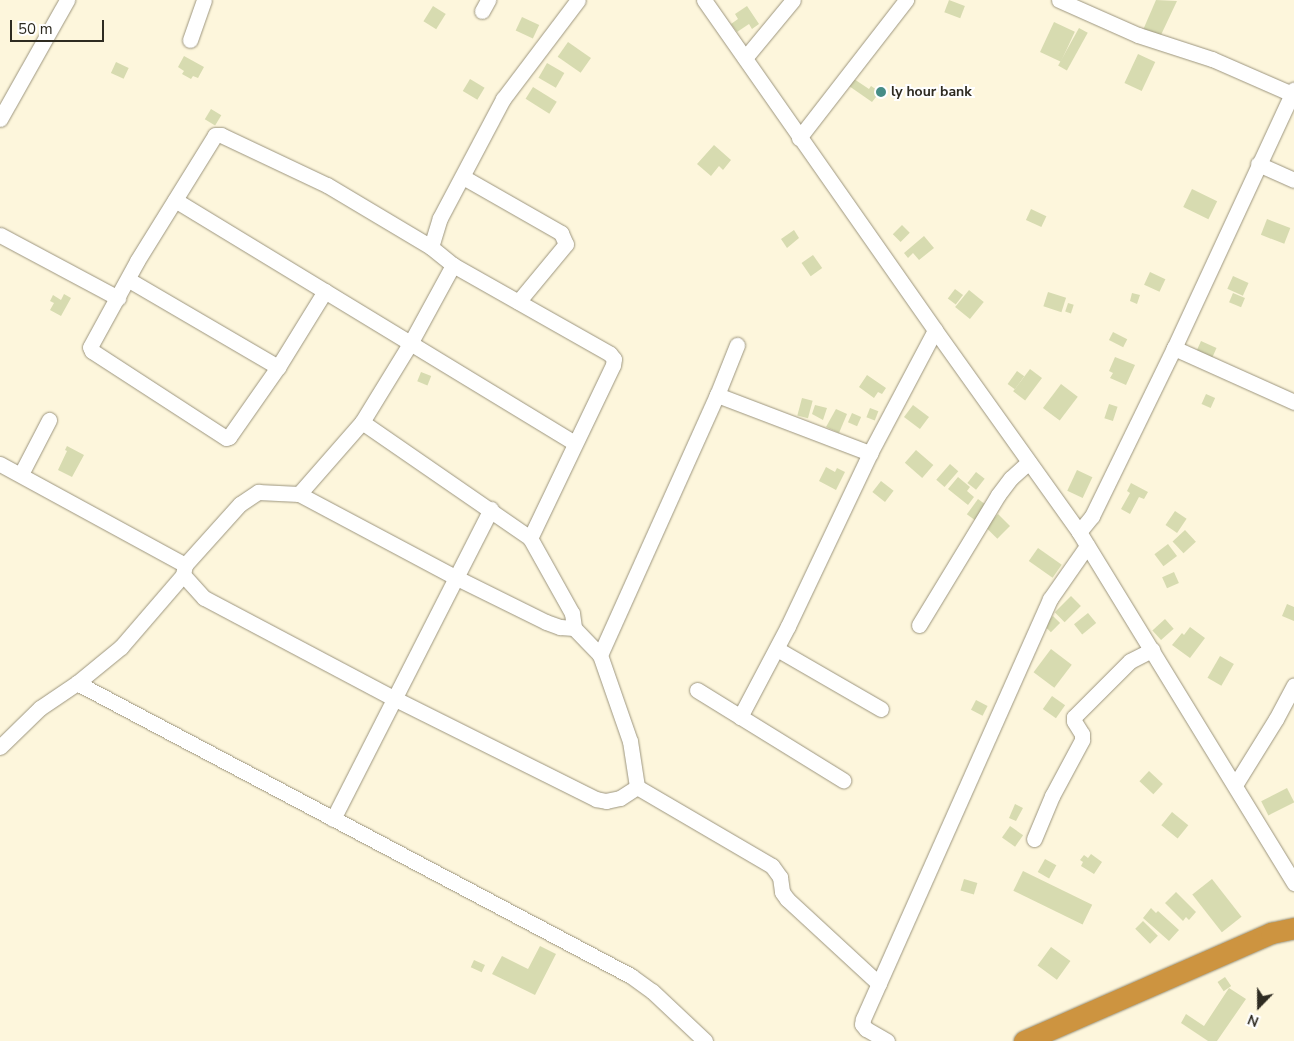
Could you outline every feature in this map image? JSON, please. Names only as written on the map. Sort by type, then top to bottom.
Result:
[{"type":"highway","points":[[1024,1041],[1271,933],[1294,928]]},
{"type":"street","points":[[0,119],[67,0]]},
{"type":"street","points":[[190,40],[204,0]]},
{"type":"street","points":[[430,247],[440,218],[504,99],[578,0]]},
{"type":"street","points":[[704,0],[934,330],[1020,470],[1079,532],[1294,883]]},
{"type":"street","points":[[745,58],[793,0]]},
{"type":"street","points":[[800,138],[906,0]]},
{"type":"street","points":[[1059,0],[1138,36],[1212,59],[1293,92],[1174,348],[1092,516],[1079,532]]},
{"type":"street","points":[[325,291],[232,436],[226,438],[92,351],[90,344],[211,138],[215,135],[221,135],[327,185],[430,247],[453,265],[610,354],[614,359],[530,538]]},
{"type":"street","points":[[1258,164],[1294,180]]},
{"type":"street","points":[[462,177],[561,233],[566,244],[518,302]]},
{"type":"street","points":[[175,200],[574,443]]},
{"type":"street","points":[[0,235],[118,298]]},
{"type":"street","points":[[299,494],[362,422],[411,342],[453,265]]},
{"type":"street","points":[[129,280],[278,367]]},
{"type":"street","points":[[740,717],[777,649],[870,453],[934,330]]},
{"type":"street","points":[[600,655],[718,396],[738,345]]},
{"type":"street","points":[[1174,348],[1294,402]]},
{"type":"street","points":[[718,396],[870,453]]},
{"type":"street","points":[[21,474],[49,420]]},
{"type":"street","points":[[362,422],[491,509],[530,538],[572,613],[574,628],[600,655],[630,741],[637,786]]},
{"type":"street","points":[[0,464],[21,474],[184,570],[204,598],[395,699],[596,799],[606,801],[620,798],[637,786]]},
{"type":"street","points":[[919,625],[998,495],[1020,470]]},
{"type":"street","points":[[0,747],[40,708],[77,683],[121,647],[240,504],[258,492],[299,494],[457,578],[546,622],[560,627],[574,628]]},
{"type":"street","points":[[333,819],[491,509]]},
{"type":"street","points":[[887,1041],[866,1029],[862,1024],[979,755],[1050,599],[1087,546]]},
{"type":"street","points":[[777,649],[882,709]]},
{"type":"street","points":[[1034,839],[1052,796],[1080,745],[1082,734],[1074,721],[1074,717],[1130,661],[1152,650]]},
{"type":"street","points":[[77,683],[631,976],[652,992],[705,1041]]},
{"type":"street","points":[[1235,784],[1276,719],[1294,685]]},
{"type":"street","points":[[697,690],[843,780]]},
{"type":"street","points":[[637,786],[772,866],[780,877],[782,892],[787,899],[879,984]]},
{"type":"building","points":[[949,0],[965,6],[960,18],[944,12]]},
{"type":"building","points":[[1156,0],[1177,1],[1160,37],[1143,30]]},
{"type":"building","points":[[433,6],[446,14],[436,29],[423,21]]},
{"type":"building","points":[[747,6],[759,24],[752,29],[749,24],[737,32],[731,24],[738,19],[735,14]]},
{"type":"building","points":[[522,17],[539,25],[533,39],[516,31]]},
{"type":"building","points":[[1054,22],[1075,32],[1061,62],[1040,52]]},
{"type":"building","points":[[1079,28],[1088,33],[1067,70],[1058,66]]},
{"type":"building","points":[[568,42],[591,58],[581,73],[558,57]]},
{"type":"building","points":[[1138,54],[1155,62],[1142,91],[1124,83]]},
{"type":"building","points":[[184,56],[204,67],[198,78],[193,76],[191,79],[182,74],[184,71],[178,67]]},
{"type":"building","points":[[116,62],[129,68],[124,79],[111,73]]},
{"type":"building","points":[[547,63],[564,73],[556,88],[538,78]]},
{"type":"building","points":[[470,79],[485,88],[477,100],[463,91]]},
{"type":"building","points":[[854,79],[869,89],[871,86],[880,92],[872,102],[849,86]]},
{"type":"building","points":[[533,87],[557,102],[549,114],[526,99]]},
{"type":"building","points":[[211,109],[221,115],[215,125],[205,119]]},
{"type":"building","points":[[714,145],[731,160],[723,170],[719,166],[711,176],[697,164]]},
{"type":"building","points":[[1192,189],[1217,201],[1208,219],[1183,207]]},
{"type":"building","points":[[1031,209],[1046,216],[1041,227],[1026,220]]},
{"type":"building","points":[[1267,219],[1290,228],[1284,244],[1261,235]]},
{"type":"building","points":[[902,225],[910,233],[901,242],[893,234]]},
{"type":"building","points":[[794,230],[799,238],[787,248],[781,239]]},
{"type":"building","points":[[924,236],[934,248],[919,260],[913,253],[908,258],[904,253]]},
{"type":"building","points":[[813,255],[822,268],[811,276],[802,263]]},
{"type":"building","points":[[1150,272],[1165,279],[1159,292],[1144,285]]},
{"type":"building","points":[[1233,276],[1249,283],[1243,296],[1227,289]]},
{"type":"building","points":[[955,289],[963,295],[956,305],[948,299]]},
{"type":"building","points":[[969,290],[984,302],[970,319],[955,307]]},
{"type":"building","points":[[1048,292],[1066,298],[1061,312],[1043,306]]},
{"type":"building","points":[[1132,293],[1140,295],[1137,304],[1130,301]]},
{"type":"building","points":[[1233,293],[1245,298],[1241,307],[1229,302]]},
{"type":"building","points":[[64,294],[71,298],[61,316],[50,310],[54,303],[50,301],[53,295],[61,300]]},
{"type":"building","points":[[1068,303],[1074,305],[1071,313],[1065,312]]},
{"type":"building","points":[[1113,332],[1127,339],[1123,347],[1109,340]]},
{"type":"building","points":[[1201,341],[1217,348],[1210,363],[1194,357]]},
{"type":"building","points":[[1115,357],[1135,365],[1126,385],[1110,378],[1113,373],[1109,371]]},
{"type":"building","points":[[1030,369],[1042,378],[1025,400],[1013,391]]},
{"type":"building","points":[[1017,371],[1024,376],[1015,389],[1008,384]]},
{"type":"building","points":[[421,372],[431,376],[427,385],[417,381]]},
{"type":"building","points":[[867,375],[886,388],[882,394],[878,392],[874,398],[859,387]]},
{"type":"building","points":[[1061,384],[1078,397],[1060,421],[1043,408]]},
{"type":"building","points":[[1206,394],[1215,398],[1211,408],[1202,404]]},
{"type":"building","points":[[802,398],[813,401],[808,418],[797,415]]},
{"type":"building","points":[[1109,404],[1118,407],[1113,421],[1104,418]]},
{"type":"building","points":[[815,405],[827,408],[823,420],[812,414]]},
{"type":"building","points":[[913,405],[929,417],[920,429],[904,417]]},
{"type":"building","points":[[870,408],[878,411],[875,421],[866,417]]},
{"type":"building","points":[[836,409],[847,414],[839,433],[826,427]]},
{"type":"building","points":[[852,413],[861,417],[857,426],[848,422]]},
{"type":"building","points":[[67,446],[84,455],[72,477],[58,470],[67,451],[65,450]]},
{"type":"building","points":[[916,450],[933,465],[922,478],[905,463]]},
{"type":"building","points":[[950,464],[958,471],[945,487],[936,480]]},
{"type":"building","points":[[826,467],[835,472],[837,468],[845,472],[836,490],[819,481]]},
{"type":"building","points":[[1077,470],[1092,477],[1083,498],[1067,491]]},
{"type":"building","points":[[976,472],[985,479],[976,490],[967,483]]},
{"type":"building","points":[[958,477],[970,487],[967,491],[974,497],[968,505],[948,489]]},
{"type":"building","points":[[881,481],[894,491],[885,502],[872,492]]},
{"type":"building","points":[[1131,483],[1148,492],[1144,499],[1139,497],[1130,514],[1121,509],[1130,493],[1127,491]]},
{"type":"building","points":[[978,499],[989,507],[978,523],[967,514]]},
{"type":"building","points":[[1175,511],[1187,519],[1177,533],[1165,525]]},
{"type":"building","points":[[998,514],[1010,526],[997,539],[985,527]]},
{"type":"building","points":[[1185,530],[1196,542],[1183,553],[1173,542]]},
{"type":"building","points":[[1168,544],[1177,556],[1163,566],[1154,554]]},
{"type":"building","points":[[1038,548],[1062,565],[1053,578],[1029,561]]},
{"type":"building","points":[[1174,572],[1179,583],[1167,588],[1162,577]]},
{"type":"building","points":[[1071,596],[1081,606],[1065,622],[1055,612]]},
{"type":"building","points":[[1287,604],[1294,607],[1294,621],[1282,616]]},
{"type":"building","points":[[1088,613],[1096,623],[1082,634],[1074,624]]},
{"type":"building","points":[[1053,616],[1060,623],[1051,632],[1044,625]]},
{"type":"building","points":[[1165,619],[1174,629],[1161,640],[1152,630]]},
{"type":"building","points":[[1190,627],[1205,638],[1190,658],[1172,645]]},
{"type":"building","points":[[1051,649],[1072,665],[1054,688],[1034,672]]},
{"type":"building","points":[[1220,656],[1234,664],[1221,686],[1208,678]]},
{"type":"building","points":[[1052,696],[1065,705],[1056,718],[1043,709]]},
{"type":"building","points":[[976,700],[988,706],[983,716],[971,710]]},
{"type":"building","points":[[1149,771],[1163,784],[1153,794],[1139,781]]},
{"type":"building","points":[[1287,788],[1294,802],[1268,815],[1261,801]]},
{"type":"building","points":[[1015,804],[1023,808],[1016,821],[1009,818]]},
{"type":"building","points":[[1172,812],[1188,825],[1178,838],[1161,825]]},
{"type":"building","points":[[1010,826],[1023,835],[1015,847],[1002,837]]},
{"type":"building","points":[[1091,854],[1102,862],[1094,874],[1081,866],[1083,862],[1080,860],[1084,855],[1088,858]]},
{"type":"building","points":[[1045,859],[1056,865],[1049,878],[1038,872]]},
{"type":"building","points":[[1023,871],[1092,905],[1083,925],[1013,891]]},
{"type":"building","points":[[964,879],[977,883],[974,895],[960,890]]},
{"type":"building","points":[[1212,879],[1242,917],[1222,932],[1192,894]]},
{"type":"building","points":[[1176,892],[1196,912],[1189,920],[1186,917],[1183,921],[1165,903]]},
{"type":"building","points":[[1151,908],[1156,913],[1158,911],[1179,930],[1169,941],[1143,918]]},
{"type":"building","points":[[1143,921],[1158,936],[1150,944],[1135,929]]},
{"type":"building","points":[[540,946],[556,954],[535,995],[492,974],[502,956],[528,969]]},
{"type":"building","points":[[1051,947],[1070,961],[1057,980],[1037,966]]},
{"type":"building","points":[[474,960],[485,965],[482,972],[471,967]]},
{"type":"building","points":[[1225,977],[1231,986],[1224,991],[1218,982]]},
{"type":"building","points":[[1229,988],[1246,999],[1217,1041],[1208,1041],[1181,1023],[1186,1014],[1204,1026]]},
{"type":"place","name":"ly hour bank","points":[[881,92]]}]
